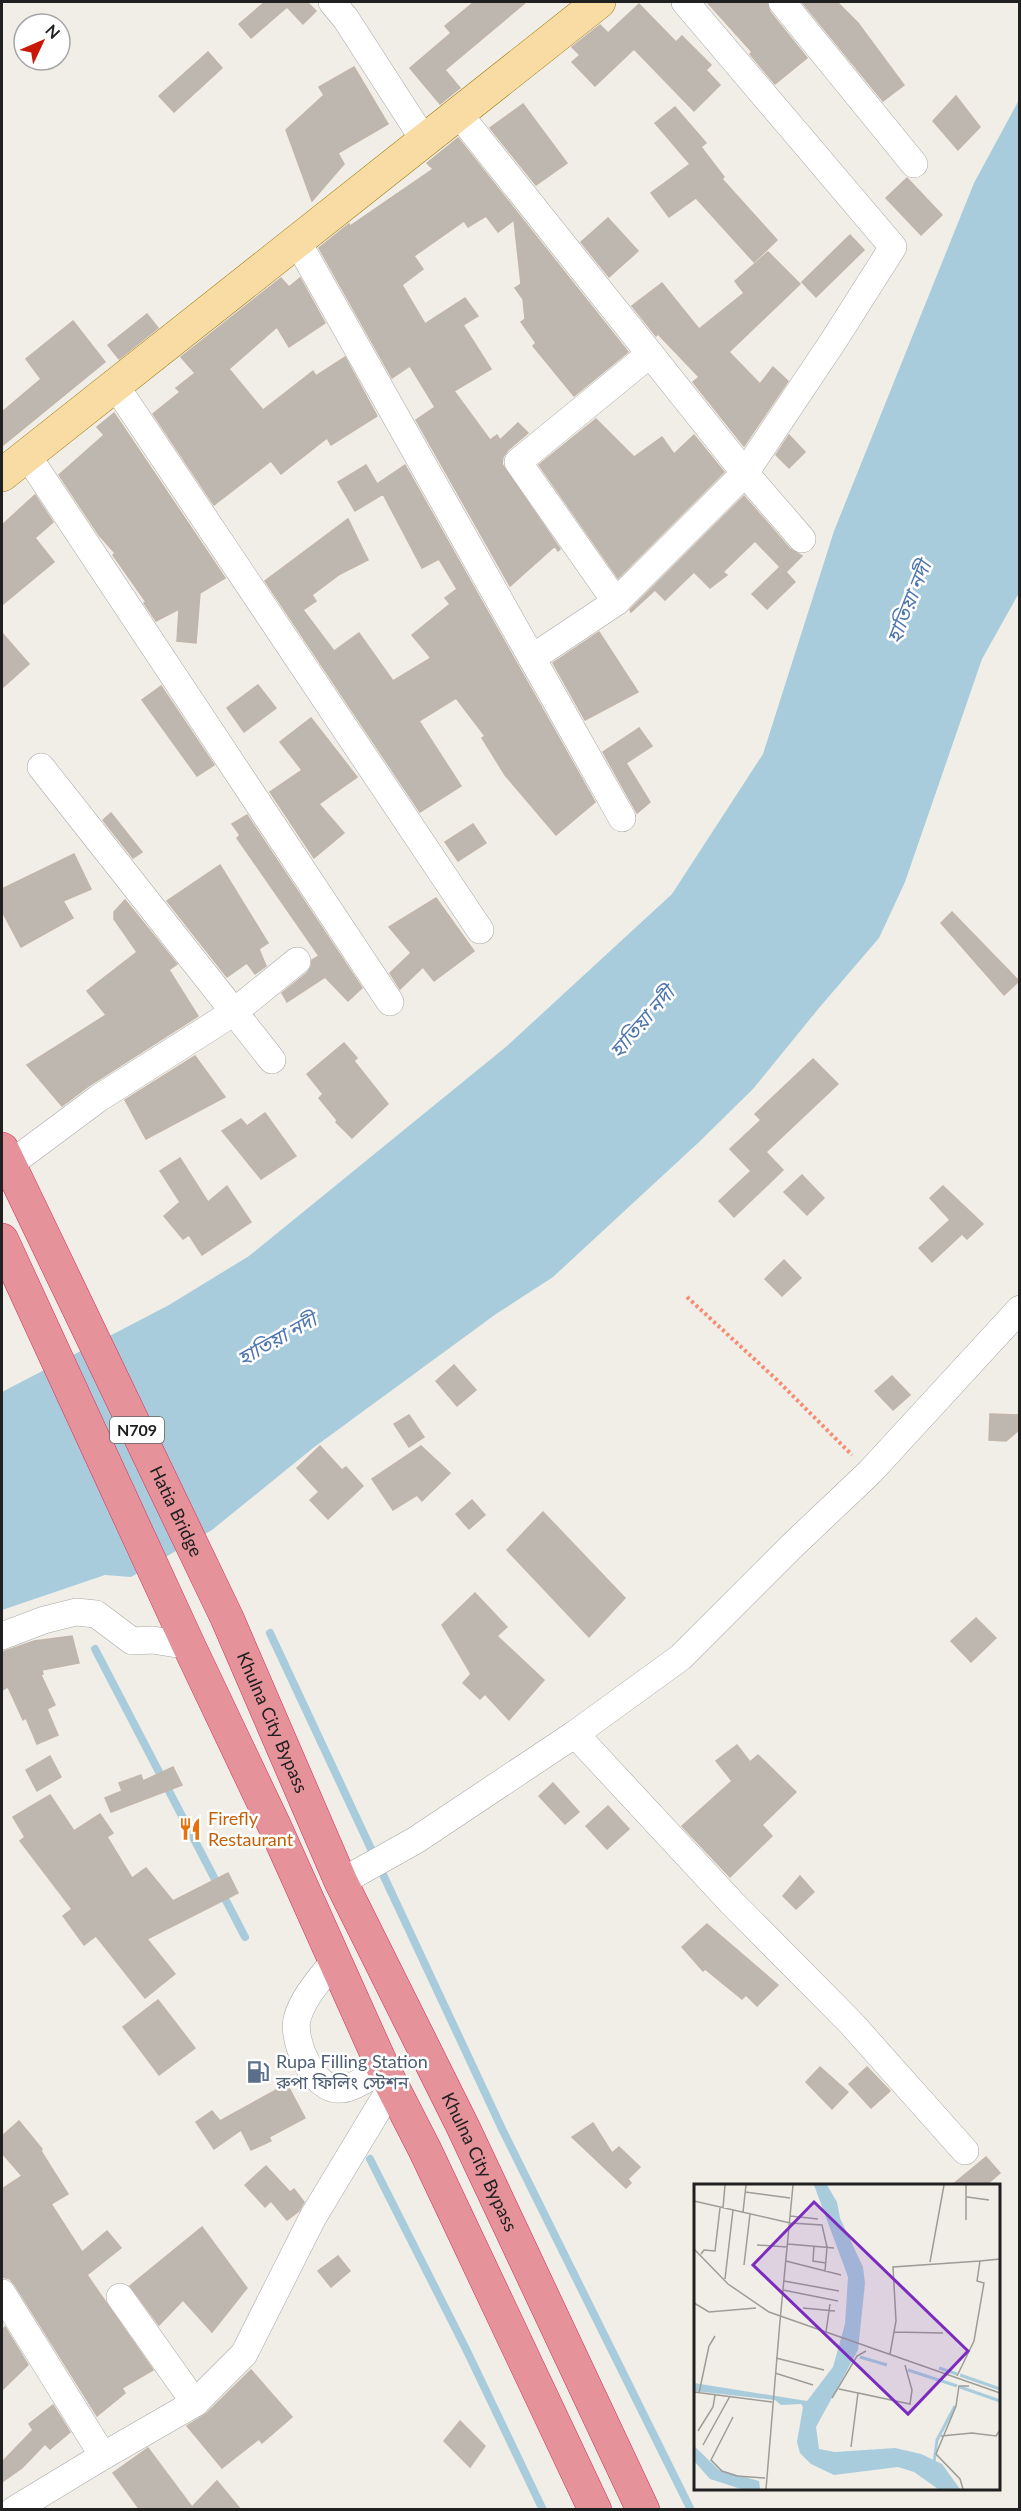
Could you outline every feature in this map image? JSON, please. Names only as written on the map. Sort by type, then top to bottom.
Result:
[{"type":"highway","name":"Hatia Bridge","points":[[5,1157],[227,1618]]},
{"type":"highway","name":"N709","points":[[7,1251],[275,1827],[388,2078],[425,2150],[595,2510]]},
{"type":"highway","name":"Khulna City Bypass","points":[[227,1618],[341,1882],[464,2127],[644,2510]]},
{"type":"main road","points":[[2,475],[599,2]]},
{"type":"street","points":[[332,2],[424,140]]},
{"type":"street","points":[[532,658],[616,602],[745,473],[893,246],[685,2]]},
{"type":"street","points":[[782,2],[914,164]]},
{"type":"street","points":[[459,112],[745,473],[802,539]]},
{"type":"street","points":[[297,241],[622,818]]},
{"type":"street","points":[[616,602],[518,462],[650,354]]},
{"type":"street","points":[[115,385],[480,930]]},
{"type":"street","points":[[27,455],[390,1002]]},
{"type":"street","points":[[41,767],[272,1060]]},
{"type":"street","points":[[5,1157],[234,1012],[297,961]]},
{"type":"street","points":[[341,1882],[416,1840],[575,1734],[681,1657],[870,1472],[1020,1309]]},
{"type":"street","points":[[2,1636],[44,1620],[76,1612],[96,1614],[132,1641],[187,1642]]},
{"type":"street","points":[[575,1734],[733,1904],[851,2023],[965,2151]]},
{"type":"street","points":[[334,1960],[311,1991],[298,2017],[295,2031],[299,2050],[308,2066],[329,2087],[342,2089],[388,2078]]},
{"type":"street","points":[[14,2510],[195,2403],[244,2354],[313,2217],[388,2078]]},
{"type":"street","points":[[2,2293],[103,2456]]},
{"type":"street","points":[[120,2296],[195,2403]]},
{"type":"path","points":[[687,1297],[777,1380],[870,1472]]},
{"type":"water","name":"হাতিয়া নদী","points":[[1019,100],[1019,593],[982,659],[905,882],[879,938],[753,1089],[553,1277],[496,1314],[313,1448],[212,1530],[131,1577],[105,1575],[2,1610],[2,1392],[169,1305],[249,1256],[507,1046],[672,894],[763,754],[834,531],[974,183]]},
{"type":"building","points":[[265,2],[307,2],[316,11],[303,24],[287,7],[251,38],[239,24]]},
{"type":"building","points":[[474,2],[526,2],[445,70],[460,88],[440,104],[410,68],[451,33],[445,26]]},
{"type":"building","points":[[707,2],[767,2],[770,12],[807,58],[775,84],[750,54],[752,52]]},
{"type":"building","points":[[802,2],[837,2],[858,23],[904,85],[883,101]]},
{"type":"building","points":[[639,4],[676,42],[682,36],[711,65],[706,70],[720,85],[694,111],[634,49],[595,86],[572,62],[580,55],[572,47],[600,25],[608,33]]},
{"type":"building","points":[[208,52],[222,68],[174,112],[159,96]]},
{"type":"building","points":[[354,67],[388,124],[338,153],[344,164],[312,201],[286,130],[324,95],[319,87]]},
{"type":"building","points":[[956,96],[980,127],[958,150],[933,121]]},
{"type":"building","points":[[523,104],[567,163],[536,185],[490,128]]},
{"type":"building","points":[[675,107],[706,143],[701,147],[724,177],[722,179],[777,240],[754,262],[696,198],[669,217],[651,193],[690,164],[655,123]]},
{"type":"building","points":[[458,138],[628,352],[574,396],[533,346],[536,343],[521,322],[525,319],[523,299],[515,288],[521,284],[514,220],[498,232],[486,216],[468,227],[464,221],[414,256],[423,269],[402,285],[425,324],[465,298],[478,316],[463,325],[491,369],[454,391],[490,440],[497,435],[500,440],[518,423],[528,433],[508,450],[503,457],[502,464],[560,549],[558,551],[555,546],[510,586],[416,420],[435,407],[410,366],[392,378],[319,248],[349,224],[350,226],[433,169],[427,163]]},
{"type":"building","points":[[907,178],[942,215],[921,235],[886,198]]},
{"type":"building","points":[[608,218],[638,251],[609,277],[581,242]]},
{"type":"building","points":[[850,235],[864,250],[816,297],[802,282]]},
{"type":"building","points":[[768,252],[800,284],[729,352],[760,384],[773,367],[788,381],[744,446],[693,382],[699,377],[658,334],[656,336],[632,306],[662,283],[699,329],[744,293],[735,281]]},
{"type":"building","points":[[281,278],[289,287],[300,278],[325,323],[289,347],[277,327],[229,369],[263,410],[313,371],[316,376],[345,357],[377,416],[331,445],[327,438],[281,474],[271,461],[214,505],[153,414],[180,392],[176,388],[195,373],[181,357]]},
{"type":"building","points":[[147,314],[158,328],[119,359],[108,345]]},
{"type":"building","points":[[73,321],[105,362],[2,446],[2,412],[41,379],[26,359]]},
{"type":"building","points":[[114,413],[225,578],[200,593],[196,643],[177,641],[179,609],[156,621],[144,603],[146,602],[113,555],[115,553],[99,535],[59,475],[104,435],[97,427]]},
{"type":"building","points":[[596,419],[634,457],[662,437],[674,454],[694,435],[724,472],[618,578],[539,465]]},
{"type":"building","points":[[789,435],[805,452],[789,468],[776,455]]},
{"type":"building","points":[[366,465],[377,484],[405,465],[595,802],[556,835],[505,775],[482,738],[485,736],[456,698],[419,721],[461,786],[420,812],[265,581],[348,519],[368,560],[340,574],[312,595],[316,601],[303,610],[334,651],[359,633],[393,681],[431,658],[412,635],[450,604],[445,598],[457,589],[439,559],[422,568],[383,494],[355,511],[338,482]]},
{"type":"building","points":[[35,495],[53,522],[35,538],[54,562],[2,605],[2,525]]},
{"type":"building","points":[[744,496],[790,549],[802,556],[786,572],[795,582],[767,609],[752,594],[780,567],[755,541],[723,572],[727,575],[710,588],[694,572],[665,600],[655,590],[631,612],[630,610]]},
{"type":"building","points":[[599,632],[638,692],[585,720],[553,663]]},
{"type":"building","points":[[2,633],[29,664],[2,688]]},
{"type":"building","points":[[258,685],[276,708],[244,732],[227,708]]},
{"type":"building","points":[[161,686],[214,765],[197,776],[142,700]]},
{"type":"building","points":[[311,718],[357,777],[319,804],[344,833],[314,858],[270,792],[302,770],[280,742]]},
{"type":"building","points":[[639,728],[652,746],[626,763],[650,802],[637,813],[603,752]]},
{"type":"building","points":[[111,813],[142,852],[133,858],[103,820]]},
{"type":"building","points":[[247,815],[362,988],[348,1001],[325,977],[287,1002],[282,993],[307,973],[312,960],[319,956],[237,838],[240,835],[232,824]]},
{"type":"building","points":[[473,824],[486,843],[458,861],[445,842]]},
{"type":"building","points":[[74,854],[91,889],[63,901],[73,918],[21,947],[2,911],[2,889]]},
{"type":"building","points":[[220,865],[268,943],[259,949],[266,966],[255,974],[247,963],[227,977],[167,901]]},
{"type":"building","points":[[436,898],[474,951],[434,981],[423,967],[400,989],[390,973],[411,953],[389,927]]},
{"type":"building","points":[[125,900],[177,964],[169,970],[198,1016],[90,1085],[62,1106],[27,1065],[106,1015],[87,991],[137,952],[114,919],[114,912]]},
{"type":"building","points":[[952,912],[1019,981],[1004,995],[941,923]]},
{"type":"building","points":[[344,1043],[357,1058],[354,1061],[388,1104],[352,1138],[336,1122],[337,1120],[319,1098],[323,1094],[307,1074]]},
{"type":"building","points":[[195,1056],[225,1097],[146,1139],[125,1100]]},
{"type":"building","points":[[813,1059],[838,1084],[766,1152],[783,1170],[734,1217],[719,1201],[751,1171],[730,1149],[761,1120],[755,1114]]},
{"type":"building","points":[[265,1113],[296,1156],[261,1179],[222,1131],[241,1119],[247,1126]]},
{"type":"building","points":[[180,1158],[208,1202],[227,1186],[251,1222],[202,1255],[189,1235],[183,1239],[164,1216],[180,1202],[160,1171]]},
{"type":"building","points":[[802,1175],[824,1198],[807,1215],[784,1192]]},
{"type":"building","points":[[943,1186],[983,1224],[967,1239],[962,1234],[932,1262],[919,1248],[950,1220],[930,1198]]},
{"type":"building","points":[[784,1260],[801,1278],[782,1296],[765,1279]]},
{"type":"building","points":[[454,1365],[476,1390],[457,1406],[436,1381]]},
{"type":"building","points":[[892,1376],[910,1395],[893,1410],[875,1391]]},
{"type":"building","points":[[990,1414],[1020,1415],[1020,1429],[1006,1441],[989,1440]]},
{"type":"building","points":[[409,1415],[424,1437],[409,1447],[394,1424]]},
{"type":"building","points":[[320,1446],[342,1470],[346,1467],[363,1486],[328,1519],[310,1500],[319,1492],[297,1468]]},
{"type":"building","points":[[421,1446],[450,1473],[422,1501],[417,1495],[393,1510],[372,1479]]},
{"type":"building","points":[[472,1500],[485,1515],[469,1529],[456,1514]]},
{"type":"building","points":[[543,1512],[625,1598],[589,1637],[507,1550]]},
{"type":"building","points":[[475,1593],[507,1627],[497,1636],[544,1680],[509,1720],[485,1694],[480,1699],[463,1683],[471,1674],[442,1625]]},
{"type":"building","points":[[976,1618],[996,1638],[971,1662],[951,1641]]},
{"type":"building","points":[[72,1636],[79,1663],[42,1670],[41,1675],[55,1705],[47,1709],[58,1735],[37,1744],[26,1718],[23,1720],[8,1687],[2,1690],[2,1652],[34,1641]]},
{"type":"building","points":[[737,1745],[750,1762],[758,1755],[796,1792],[762,1825],[772,1836],[730,1877],[682,1826],[732,1781],[716,1761]]},
{"type":"building","points":[[50,1756],[61,1777],[37,1791],[26,1770]]},
{"type":"building","points":[[173,1767],[182,1785],[111,1812],[105,1798],[122,1791],[119,1783],[141,1775],[143,1781]]},
{"type":"building","points":[[553,1783],[579,1812],[565,1824],[539,1796]]},
{"type":"building","points":[[50,1795],[74,1831],[100,1814],[113,1833],[107,1837],[132,1878],[146,1868],[173,1901],[228,1873],[238,1893],[147,1939],[175,1974],[145,1998],[96,1936],[84,1945],[63,1916],[72,1909],[20,1841],[25,1837],[13,1817]]},
{"type":"building","points":[[608,1806],[629,1829],[607,1849],[586,1826]]},
{"type":"building","points":[[800,1876],[814,1892],[796,1909],[783,1896]]},
{"type":"building","points":[[707,1924],[778,1985],[757,2006],[746,1995],[742,1999],[705,1969],[703,1971],[682,1947]]},
{"type":"building","points":[[158,2000],[195,2048],[159,2075],[123,2027]]},
{"type":"building","points":[[820,2067],[848,2092],[832,2109],[806,2082]]},
{"type":"building","points":[[867,2067],[890,2091],[871,2108],[849,2084]]},
{"type":"building","points":[[287,2084],[305,2118],[269,2137],[271,2141],[251,2150],[241,2130],[214,2149],[196,2122],[212,2111],[220,2121]]},
{"type":"building","points":[[19,2121],[42,2149],[41,2151],[68,2194],[51,2204],[82,2252],[107,2231],[121,2248],[87,2275],[153,2370],[122,2388],[125,2393],[97,2416],[15,2285],[10,2279],[2,2277],[2,2189],[22,2176],[2,2153],[2,2136]]},
{"type":"building","points":[[593,2123],[612,2153],[619,2147],[640,2167],[628,2179],[631,2183],[626,2188],[572,2137]]},
{"type":"building","points":[[986,2157],[1000,2173],[987,2184],[953,2184]]},
{"type":"building","points":[[266,2166],[290,2192],[294,2189],[304,2202],[299,2211],[287,2220],[271,2201],[265,2207],[245,2185]]},
{"type":"building","points":[[202,2227],[247,2288],[212,2332],[183,2300],[159,2325],[130,2286]]},
{"type":"building","points":[[338,2256],[350,2271],[331,2287],[318,2271]]},
{"type":"building","points":[[5,2327],[28,2365],[2,2390],[2,2330]]},
{"type":"building","points":[[251,2370],[292,2417],[262,2443],[259,2439],[222,2468],[187,2426],[206,2414]]},
{"type":"building","points":[[53,2405],[70,2432],[50,2449],[45,2444],[22,2468],[2,2482],[2,2462],[33,2430],[29,2424]]},
{"type":"building","points":[[460,2421],[485,2446],[470,2467],[444,2441]]},
{"type":"building","points":[[148,2448],[192,2507],[217,2481],[241,2510],[140,2510],[113,2473]]},
{"type":"waterway","points":[[270,1633],[503,2131],[691,2510]]},
{"type":"waterway","points":[[95,1649],[245,1937]]},
{"type":"waterway","points":[[370,2159],[466,2349],[543,2510]]},
{"type":"place","name":"Firefly Restaurant","points":[[190,1829]]},
{"type":"place","name":"Rupa Filling Station রুপা ফিলিং স্টেশন","points":[[258,2072]]}]
